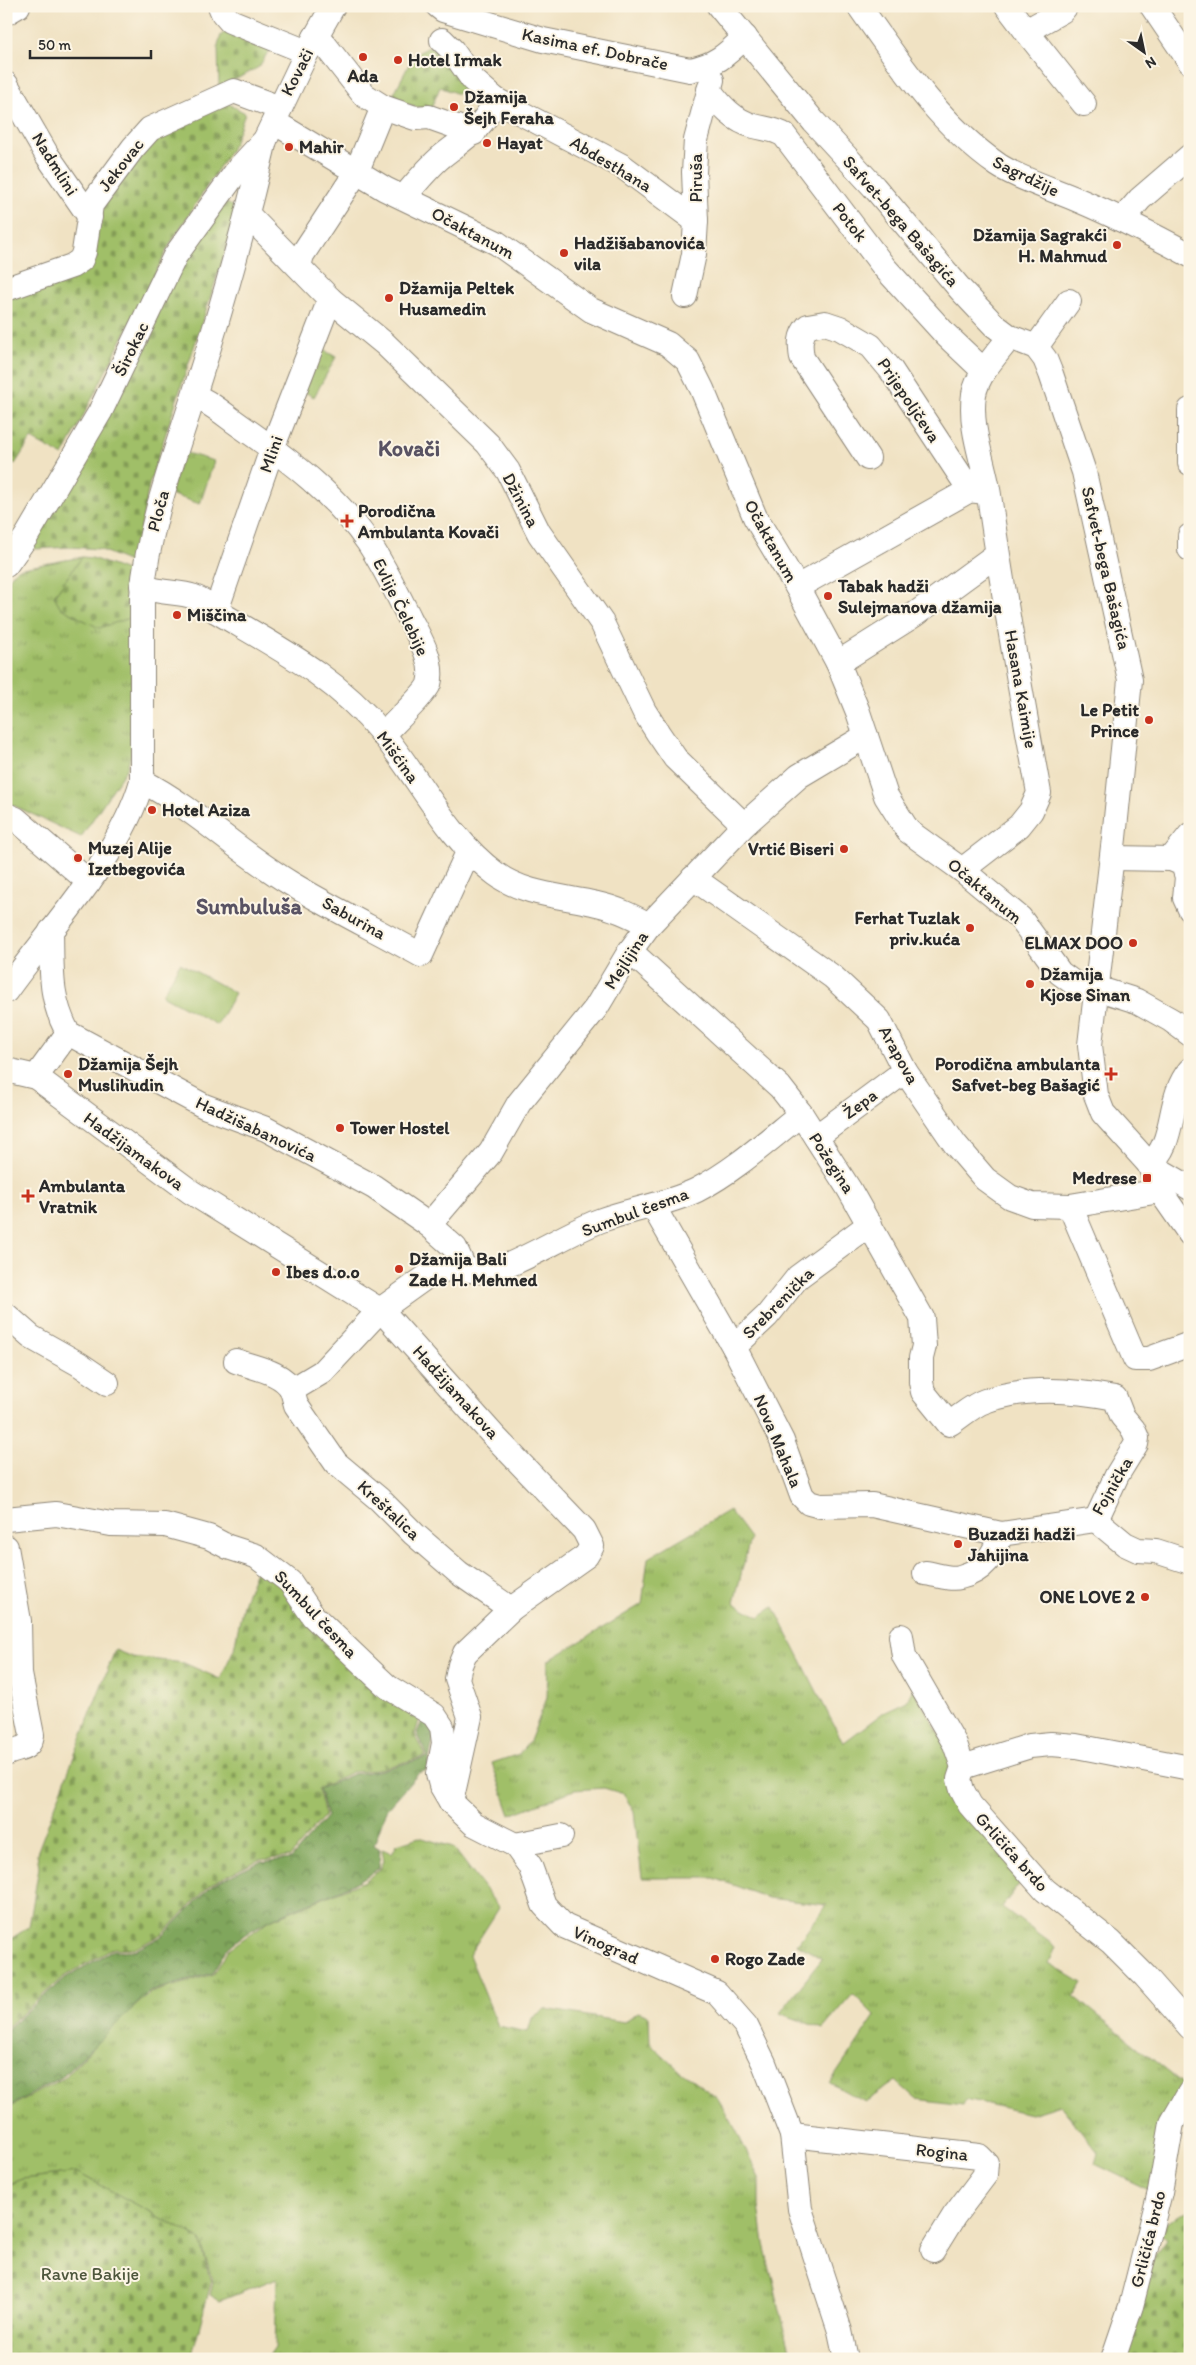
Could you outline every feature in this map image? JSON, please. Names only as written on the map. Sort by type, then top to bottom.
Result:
[{"type":"street","points":[[6,12],[18,6]]},
{"type":"street","points":[[220,6],[223,14],[230,21],[311,45],[324,44],[364,95],[383,107],[415,118],[428,117],[474,133]]},
{"type":"street","name":"Kovači","points":[[273,123],[311,45],[333,6]]},
{"type":"street","name":"Kasima ef. Dobrače","points":[[438,6],[443,10],[543,40],[690,70],[704,68],[718,62],[744,36]]},
{"type":"street","name":"Safvet-bega Bašagića","points":[[719,6],[814,122],[874,187],[961,290],[989,320],[1010,337],[1036,347],[1045,359],[1051,374],[1084,472],[1128,668],[1129,693],[1090,1045],[1096,1095],[1102,1113],[1149,1164],[1160,1191],[1190,1234]]},
{"type":"street","name":"Sagrdžije","points":[[859,6],[906,73],[940,114],[968,142],[1000,166],[1122,220],[1190,255]]},
{"type":"street","points":[[1008,6],[1084,104]]},
{"type":"street","points":[[1026,31],[1062,11],[1066,6]]},
{"type":"street","points":[[1152,6],[1190,62]]},
{"type":"street","name":"Abdesthana","points":[[442,40],[452,50],[473,80],[496,100],[622,166],[696,221]]},
{"type":"street","name":"Piruša","points":[[685,296],[694,254],[696,140],[718,62]]},
{"type":"street","name":"Nadmlini","points":[[6,84],[47,155],[90,217]]},
{"type":"street","name":"Potok","points":[[709,90],[720,105],[741,122],[778,131],[784,135],[884,267],[946,335],[984,371]]},
{"type":"street","name":"Jekovac","points":[[8,285],[72,266],[81,260],[84,252],[91,205],[133,148],[150,129],[234,91],[273,123]]},
{"type":"street","points":[[404,198],[439,158],[474,133],[488,117],[496,100]]},
{"type":"street","points":[[299,266],[302,255],[356,173],[383,107]]},
{"type":"street","name":"Očaktanum","points":[[273,123],[356,173],[497,242],[591,310],[668,344],[688,362],[702,389],[755,517],[797,587],[838,663],[866,736],[886,796],[908,831],[962,870],[1020,918],[1060,973],[1078,986],[1096,988],[1138,1001],[1172,1020],[1190,1034]]},
{"type":"street","name":"Ploča","points":[[6,991],[89,882],[136,806],[142,782],[142,586],[154,520],[194,396],[273,123]]},
{"type":"street","name":"Širokac","points":[[6,565],[26,537],[100,412],[175,256],[273,123]]},
{"type":"street","points":[[1122,220],[1140,199],[1190,156]]},
{"type":"street","name":"Džinina","points":[[248,214],[330,299],[385,344],[488,444],[508,472],[539,533],[602,623],[644,711],[658,733],[675,758],[744,825]]},
{"type":"street","name":"Mlini","points":[[216,611],[272,449],[330,299]]},
{"type":"street","points":[[1036,347],[1068,301]]},
{"type":"street","name":"Prijepoljčeva","points":[[868,458],[802,358],[800,346],[802,334],[808,326],[826,323],[840,328],[871,346],[891,370],[979,491]]},
{"type":"street","name":"Hasana Kaimije","points":[[962,870],[1019,826],[1031,811],[1040,793],[996,555],[979,491],[975,436],[974,393],[984,371],[1010,337]]},
{"type":"street","name":"Evlije Čelebije","points":[[194,396],[272,449],[310,479],[339,507],[367,541],[384,569],[427,655],[430,672],[428,685],[383,735]]},
{"type":"street","points":[[1190,410],[1190,463]]},
{"type":"street","points":[[797,587],[979,491]]},
{"type":"street","points":[[1190,536],[1190,550]]},
{"type":"street","points":[[838,663],[914,615],[996,555]]},
{"type":"street","name":"Mišćina","points":[[142,586],[194,595],[207,602],[216,611],[311,667],[357,704],[383,735],[469,850],[496,874],[516,884],[621,911],[649,925]]},
{"type":"street","name":"Mejlijina","points":[[429,1225],[491,1152],[519,1102],[596,1008],[630,951],[649,925],[744,825],[799,776],[866,736]]},
{"type":"street","name":"Saburina","points":[[142,782],[199,816],[240,849],[290,883],[421,955],[469,850]]},
{"type":"street","points":[[6,815],[16,819],[89,882]]},
{"type":"street","points":[[1171,859],[1190,835]]},
{"type":"street","points":[[1112,858],[1171,859],[1183,864],[1187,877],[1185,898],[1190,909]]},
{"type":"street","name":"Arapova","points":[[693,878],[833,977],[879,1020],[905,1071],[955,1144],[985,1179],[1010,1197],[1032,1205],[1070,1206],[1160,1191]]},
{"type":"street","points":[[36,1077],[68,1033],[58,1013],[52,990],[51,931]]},
{"type":"street","name":"Požegina","points":[[630,951],[780,1087],[801,1114],[870,1224],[922,1318],[924,1346],[921,1358],[921,1382],[923,1392],[949,1424],[984,1401],[1032,1391],[1076,1391],[1115,1398]]},
{"type":"street","name":"Hadžišabanovića","points":[[68,1033],[204,1106],[266,1129],[374,1187],[429,1225],[455,1248],[462,1268]]},
{"type":"street","name":"Hadžijamakova","points":[[6,1070],[36,1077],[80,1112],[191,1192],[380,1310],[394,1322],[493,1434],[566,1510],[589,1537],[592,1546],[586,1556],[511,1609],[465,1653],[457,1679],[470,1717],[451,1802]]},
{"type":"street","points":[[1190,1070],[1177,1089],[1163,1149],[1157,1158],[1149,1164],[1190,1188]]},
{"type":"street","name":"Žepa","points":[[816,1137],[905,1071]]},
{"type":"street","name":"Sumbul česma","points":[[292,1390],[322,1372],[380,1310],[428,1275],[450,1268],[488,1272],[496,1270],[598,1222],[653,1206],[695,1190],[729,1171],[801,1114]]},
{"type":"street","name":"Nova Mahala","points":[[653,1206],[734,1346],[782,1441],[802,1496],[810,1503],[820,1506],[872,1505],[1002,1534]]},
{"type":"street","points":[[1070,1206],[1136,1359],[1149,1359],[1190,1344]]},
{"type":"street","name":"Srebrenička","points":[[734,1346],[767,1316],[798,1277],[870,1224]]},
{"type":"street","points":[[6,1315],[31,1337],[79,1364],[107,1383]]},
{"type":"street","points":[[236,1362],[276,1375],[288,1384],[292,1390]]},
{"type":"street","name":"Kreštalica","points":[[292,1390],[296,1405],[336,1463],[379,1499],[414,1534],[459,1573],[511,1609]]},
{"type":"street","name":"Fojnička","points":[[1002,1534],[1096,1520],[1117,1475],[1138,1438],[1122,1416],[1115,1398]]},
{"type":"street","name":"Sumbul česma","points":[[6,1518],[56,1514],[111,1524],[165,1525],[210,1537],[256,1556],[290,1582],[318,1621],[388,1687],[434,1715],[442,1728],[444,1744],[438,1774],[441,1785],[451,1802]]},
{"type":"street","points":[[1096,1520],[1124,1544],[1138,1550],[1156,1551],[1190,1562]]},
{"type":"street","points":[[925,1573],[959,1578],[976,1570],[994,1553],[1002,1534]]},
{"type":"street","points":[[6,1547],[19,1621],[20,1674],[32,1735],[30,1742],[25,1748],[6,1754]]},
{"type":"street","name":"Grličića brdo","points":[[901,1636],[904,1656],[956,1744],[963,1767],[959,1779],[962,1790],[970,1805],[1024,1869],[1045,1890],[1111,1942],[1151,1982],[1190,2027]]},
{"type":"street","points":[[963,1767],[1030,1746],[1051,1744],[1076,1746],[1190,1768]]},
{"type":"street","name":"Vinograd","points":[[451,1802],[474,1824],[515,1846],[530,1866],[544,1905],[564,1926],[717,1993],[746,2026],[764,2063],[792,2135]]},
{"type":"street","points":[[515,1846],[561,1836]]},
{"type":"street","name":"Grličića brdo","points":[[1113,2359],[1131,2306],[1160,2192],[1172,2123],[1190,2092]]},
{"type":"street","points":[[792,2135],[800,2209],[840,2331],[846,2359]]},
{"type":"street","name":"Rogina","points":[[792,2135],[979,2156],[986,2163],[985,2175],[954,2216],[933,2250]]},
{"type":"green space","points":[[233,27],[274,42],[259,67],[219,88],[218,45],[221,35]]},
{"type":"green space","points":[[429,47],[441,54],[446,60],[467,93],[460,90],[458,94],[440,87],[430,111],[391,99],[414,55]]},
{"type":"green space","points":[[227,103],[245,113],[234,144],[170,244],[63,456],[31,439],[15,464],[6,457],[6,292],[77,267],[95,214],[162,131]]},
{"type":"green space","points":[[222,201],[239,209],[149,485],[134,564],[99,549],[70,547],[34,549],[32,547],[190,247]]},
{"type":"green space","points":[[315,345],[336,357],[314,397],[297,388]]},
{"type":"green space","points":[[183,452],[214,461],[200,504],[170,494]]},
{"type":"green space","points":[[82,557],[54,596],[133,617],[131,754],[127,768],[81,837],[6,802],[6,582],[17,569]]},
{"type":"green space","points":[[82,557],[92,558],[135,574],[133,617],[99,628],[61,608],[54,596]]},
{"type":"green space","points":[[180,963],[235,993],[217,1025],[162,995]]},
{"type":"green space","points":[[729,1510],[750,1538],[734,1603],[759,1617],[774,1607],[843,1743],[884,1712],[907,1701],[913,1688],[1023,1879],[1002,1907],[1056,1947],[1049,1963],[1082,1983],[1074,1996],[1187,2087],[1157,2194],[1095,2164],[1098,2152],[1060,2105],[1031,2114],[966,2099],[963,2105],[916,2099],[896,2081],[865,2102],[830,2083],[875,2016],[853,1994],[823,2029],[780,2013],[822,1959],[797,1944],[827,1905],[768,1898],[714,1878],[642,1878],[634,1812],[624,1794],[604,1788],[574,1790],[510,1815],[492,1763],[519,1754],[530,1741],[547,1698],[548,1661],[642,1604],[648,1558]]},
{"type":"green space","points":[[258,1565],[422,1711],[415,1734],[426,1756],[377,1770],[352,1772],[318,1789],[325,1815],[290,1857],[259,1860],[212,1883],[164,1933],[134,1949],[114,1948],[63,1977],[6,2028],[6,1984],[11,1975],[6,1973],[6,1942],[29,1927],[39,1867],[37,1853],[115,1650],[132,1657],[184,1663],[220,1679],[234,1649],[243,1604]]},
{"type":"green space","points":[[425,1714],[436,1726],[427,1770],[419,1773],[386,1810],[374,1845],[380,1849],[379,1868],[361,1880],[283,1914],[246,1934],[229,1947],[213,1973],[149,1992],[62,2077],[6,2108],[6,2030],[63,1979],[114,1950],[134,1951],[164,1935],[213,1884],[260,1862],[291,1859],[327,1816],[319,1789],[353,1774],[378,1771],[428,1757],[417,1733]]},
{"type":"green space","points":[[419,1837],[453,1847],[499,1908],[469,1955],[498,2026],[528,2032],[532,2018],[545,2009],[624,2022],[638,2012],[649,2016],[650,2043],[678,2069],[717,2098],[736,2130],[759,2178],[759,2205],[764,2244],[792,2359],[267,2359],[275,2348],[277,2278],[220,2301],[210,2295],[213,2283],[200,2239],[76,2172],[22,2179],[6,2185],[6,2109],[64,2078],[113,2026],[150,1993],[214,1974],[229,1949],[270,1920],[365,1881],[380,1869],[384,1861],[382,1849],[392,1853],[397,1844]]},
{"type":"green space","name":"Ravne Bakije","points":[[76,2172],[200,2239],[211,2283],[191,2359],[6,2359],[6,2186],[23,2179]]},
{"type":"green space","points":[[1190,2210],[1190,2359],[1121,2359],[1155,2254],[1166,2239],[1159,2229],[1181,2213]]},
{"type":"place","name":"Ada","points":[[363,57]]},
{"type":"place","name":"Hotel Irmak","points":[[398,60]]},
{"type":"place","name":"Džamija Šejh Feraha","points":[[454,107]]},
{"type":"place","name":"Hayat","points":[[487,143]]},
{"type":"place","name":"Mahir","points":[[289,147]]},
{"type":"place","name":"Džamija Sagrakći H. Mahmud","points":[[1117,245]]},
{"type":"place","name":"Hadžišabanovića vila","points":[[564,253]]},
{"type":"place","name":"Džamija Peltek Husamedin","points":[[389,298]]},
{"type":"place","name":"Porodična Ambulanta Kovači","points":[[347,521]]},
{"type":"place","name":"Tabak hadži Sulejmanova džamija","points":[[828,596]]},
{"type":"place","name":"Miščina","points":[[177,615]]},
{"type":"place","name":"Le Petit Prince","points":[[1149,720]]},
{"type":"place","name":"Hotel Aziza","points":[[152,810]]},
{"type":"place","name":"Vrtić Biseri","points":[[844,849]]},
{"type":"place","name":"Muzej Alije Izetbegovića","points":[[78,858]]},
{"type":"place","name":"Ferhat Tuzlak priv.kuća","points":[[970,928]]},
{"type":"place","name":"ELMAX DOO","points":[[1133,943]]},
{"type":"place","name":"Džamija Kjose Sinan","points":[[1030,984]]},
{"type":"place","name":"Džamija Šejh Muslihudin","points":[[68,1074]]},
{"type":"place","name":"Porodična ambulanta Safvet-beg Bašagić","points":[[1111,1074]]},
{"type":"place","name":"Tower Hostel","points":[[340,1128]]},
{"type":"place","name":"Medrese","points":[[1147,1178]]},
{"type":"place","name":"Ambulanta Vratnik","points":[[28,1196]]},
{"type":"place","name":"Džamija Bali Zade H. Mehmed","points":[[399,1269]]},
{"type":"place","name":"Ibes d.o.o","points":[[276,1272]]},
{"type":"place","name":"Buzadži hadži Jahijina","points":[[958,1544]]},
{"type":"place","name":"ONE LOVE 2","points":[[1145,1597]]},
{"type":"place","name":"Rogo Zade","points":[[715,1959]]},
{"type":"district","name":"Kovači","points":[[409,448]]},
{"type":"district","name":"Sumbuluša","points":[[249,906]]}]
